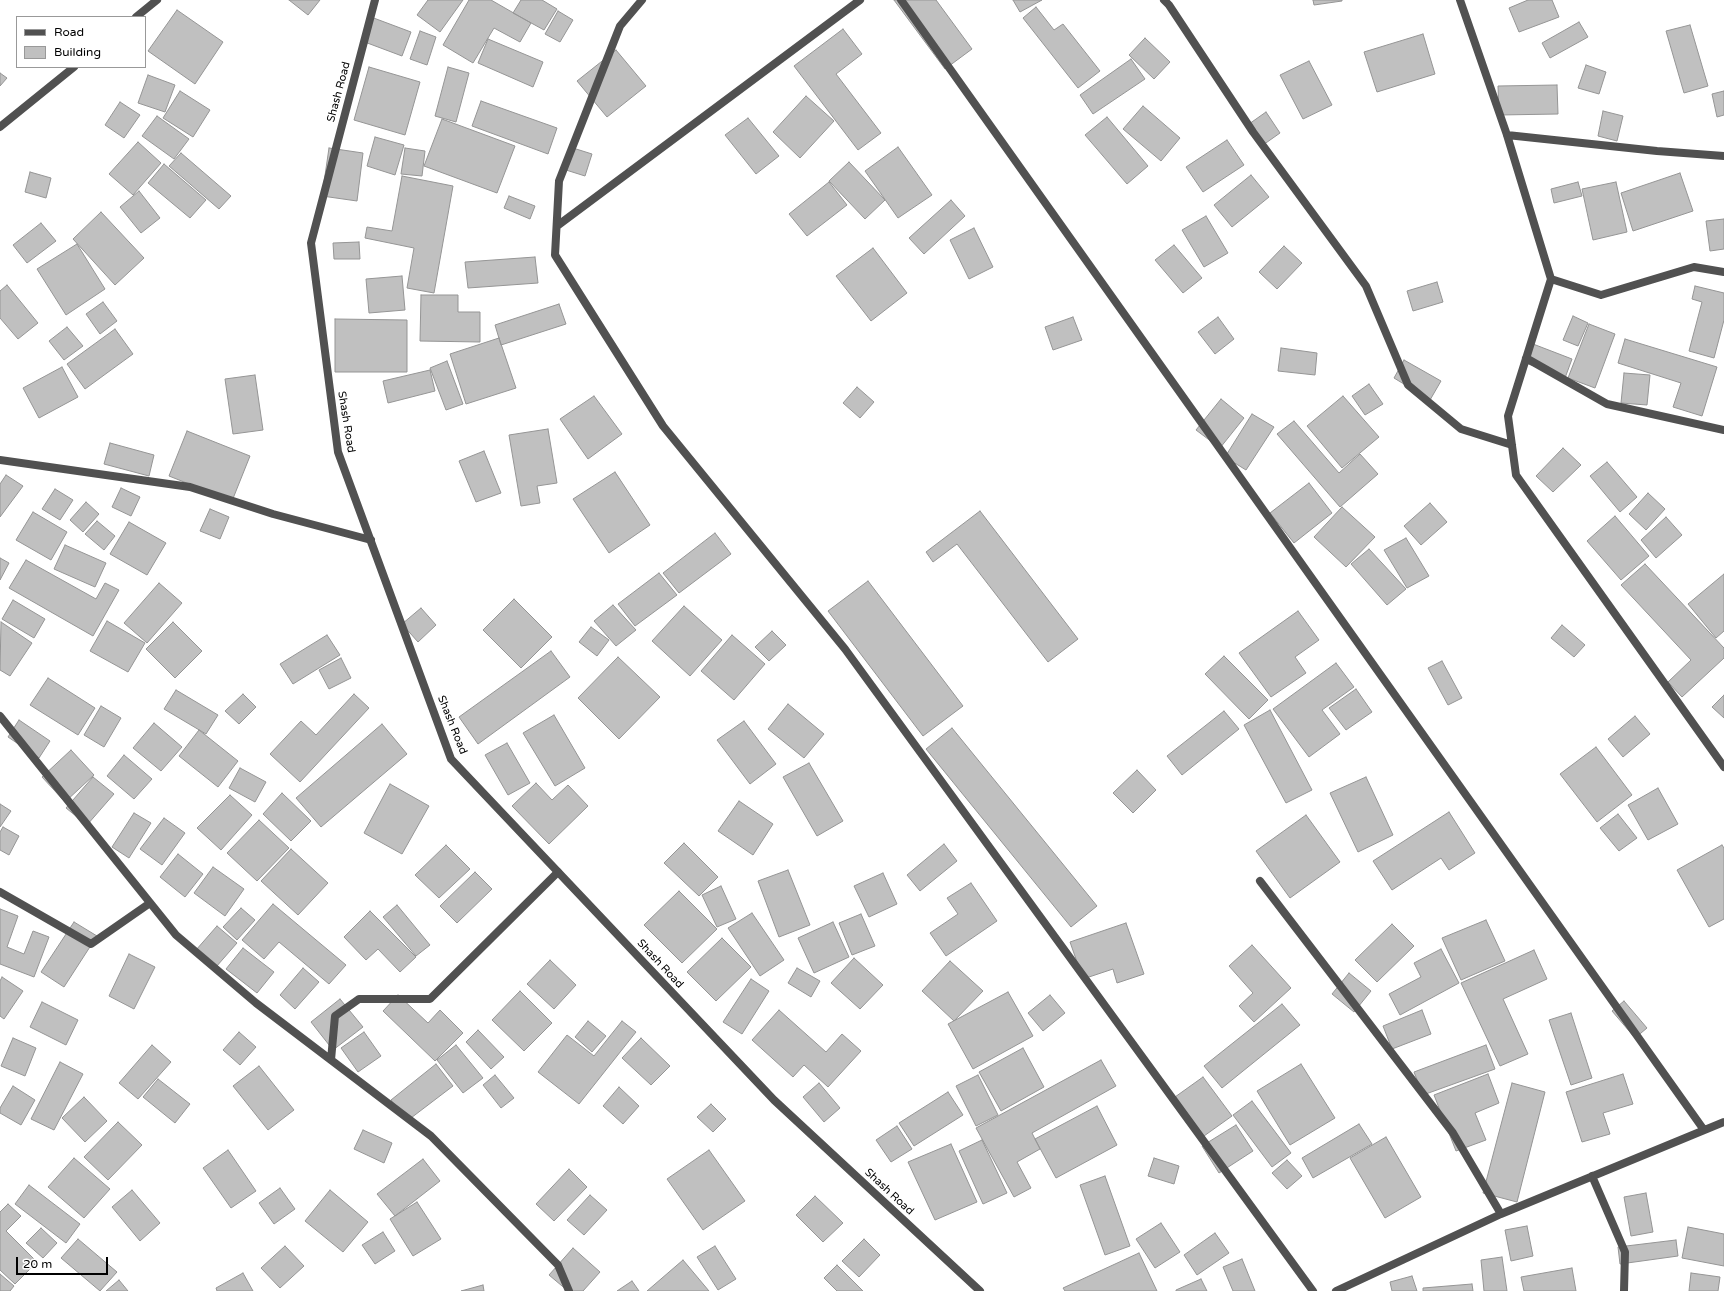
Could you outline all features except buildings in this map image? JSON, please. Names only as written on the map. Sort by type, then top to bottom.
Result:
[{"type":"street","points":[[137,16],[157,0]]},
{"type":"street","name":"Shash Road","points":[[375,0],[311,243],[338,452],[451,759],[774,1100],[980,1291]]},
{"type":"street","points":[[642,0],[620,26],[559,181],[555,255],[663,426],[845,650],[1313,1291]]},
{"type":"street","points":[[557,226],[860,0]]},
{"type":"street","points":[[901,0],[1474,804],[1704,1130]]},
{"type":"street","points":[[1164,0],[1169,5],[1253,132],[1366,286],[1408,386],[1461,429],[1512,445]]},
{"type":"street","points":[[1460,0],[1507,135],[1551,279],[1508,416],[1516,475],[1724,767]]},
{"type":"street","points":[[0,127],[73,68]]},
{"type":"street","points":[[1507,135],[1724,156]]},
{"type":"street","points":[[1551,279],[1601,295],[1694,267],[1724,272]]},
{"type":"street","points":[[1526,358],[1608,404],[1724,430]]},
{"type":"street","points":[[0,460],[190,487],[273,514],[371,540]]},
{"type":"street","points":[[0,716],[176,935],[256,1003],[431,1136],[558,1265],[569,1291]]},
{"type":"street","points":[[331,1060],[335,1016],[359,999],[430,999],[558,872]]},
{"type":"street","points":[[1260,881],[1453,1133],[1500,1214]]},
{"type":"street","points":[[0,892],[91,944],[150,903]]},
{"type":"street","points":[[1336,1291],[1500,1214],[1724,1122]]},
{"type":"street","points":[[1592,1176],[1626,1252],[1624,1291]]}]
